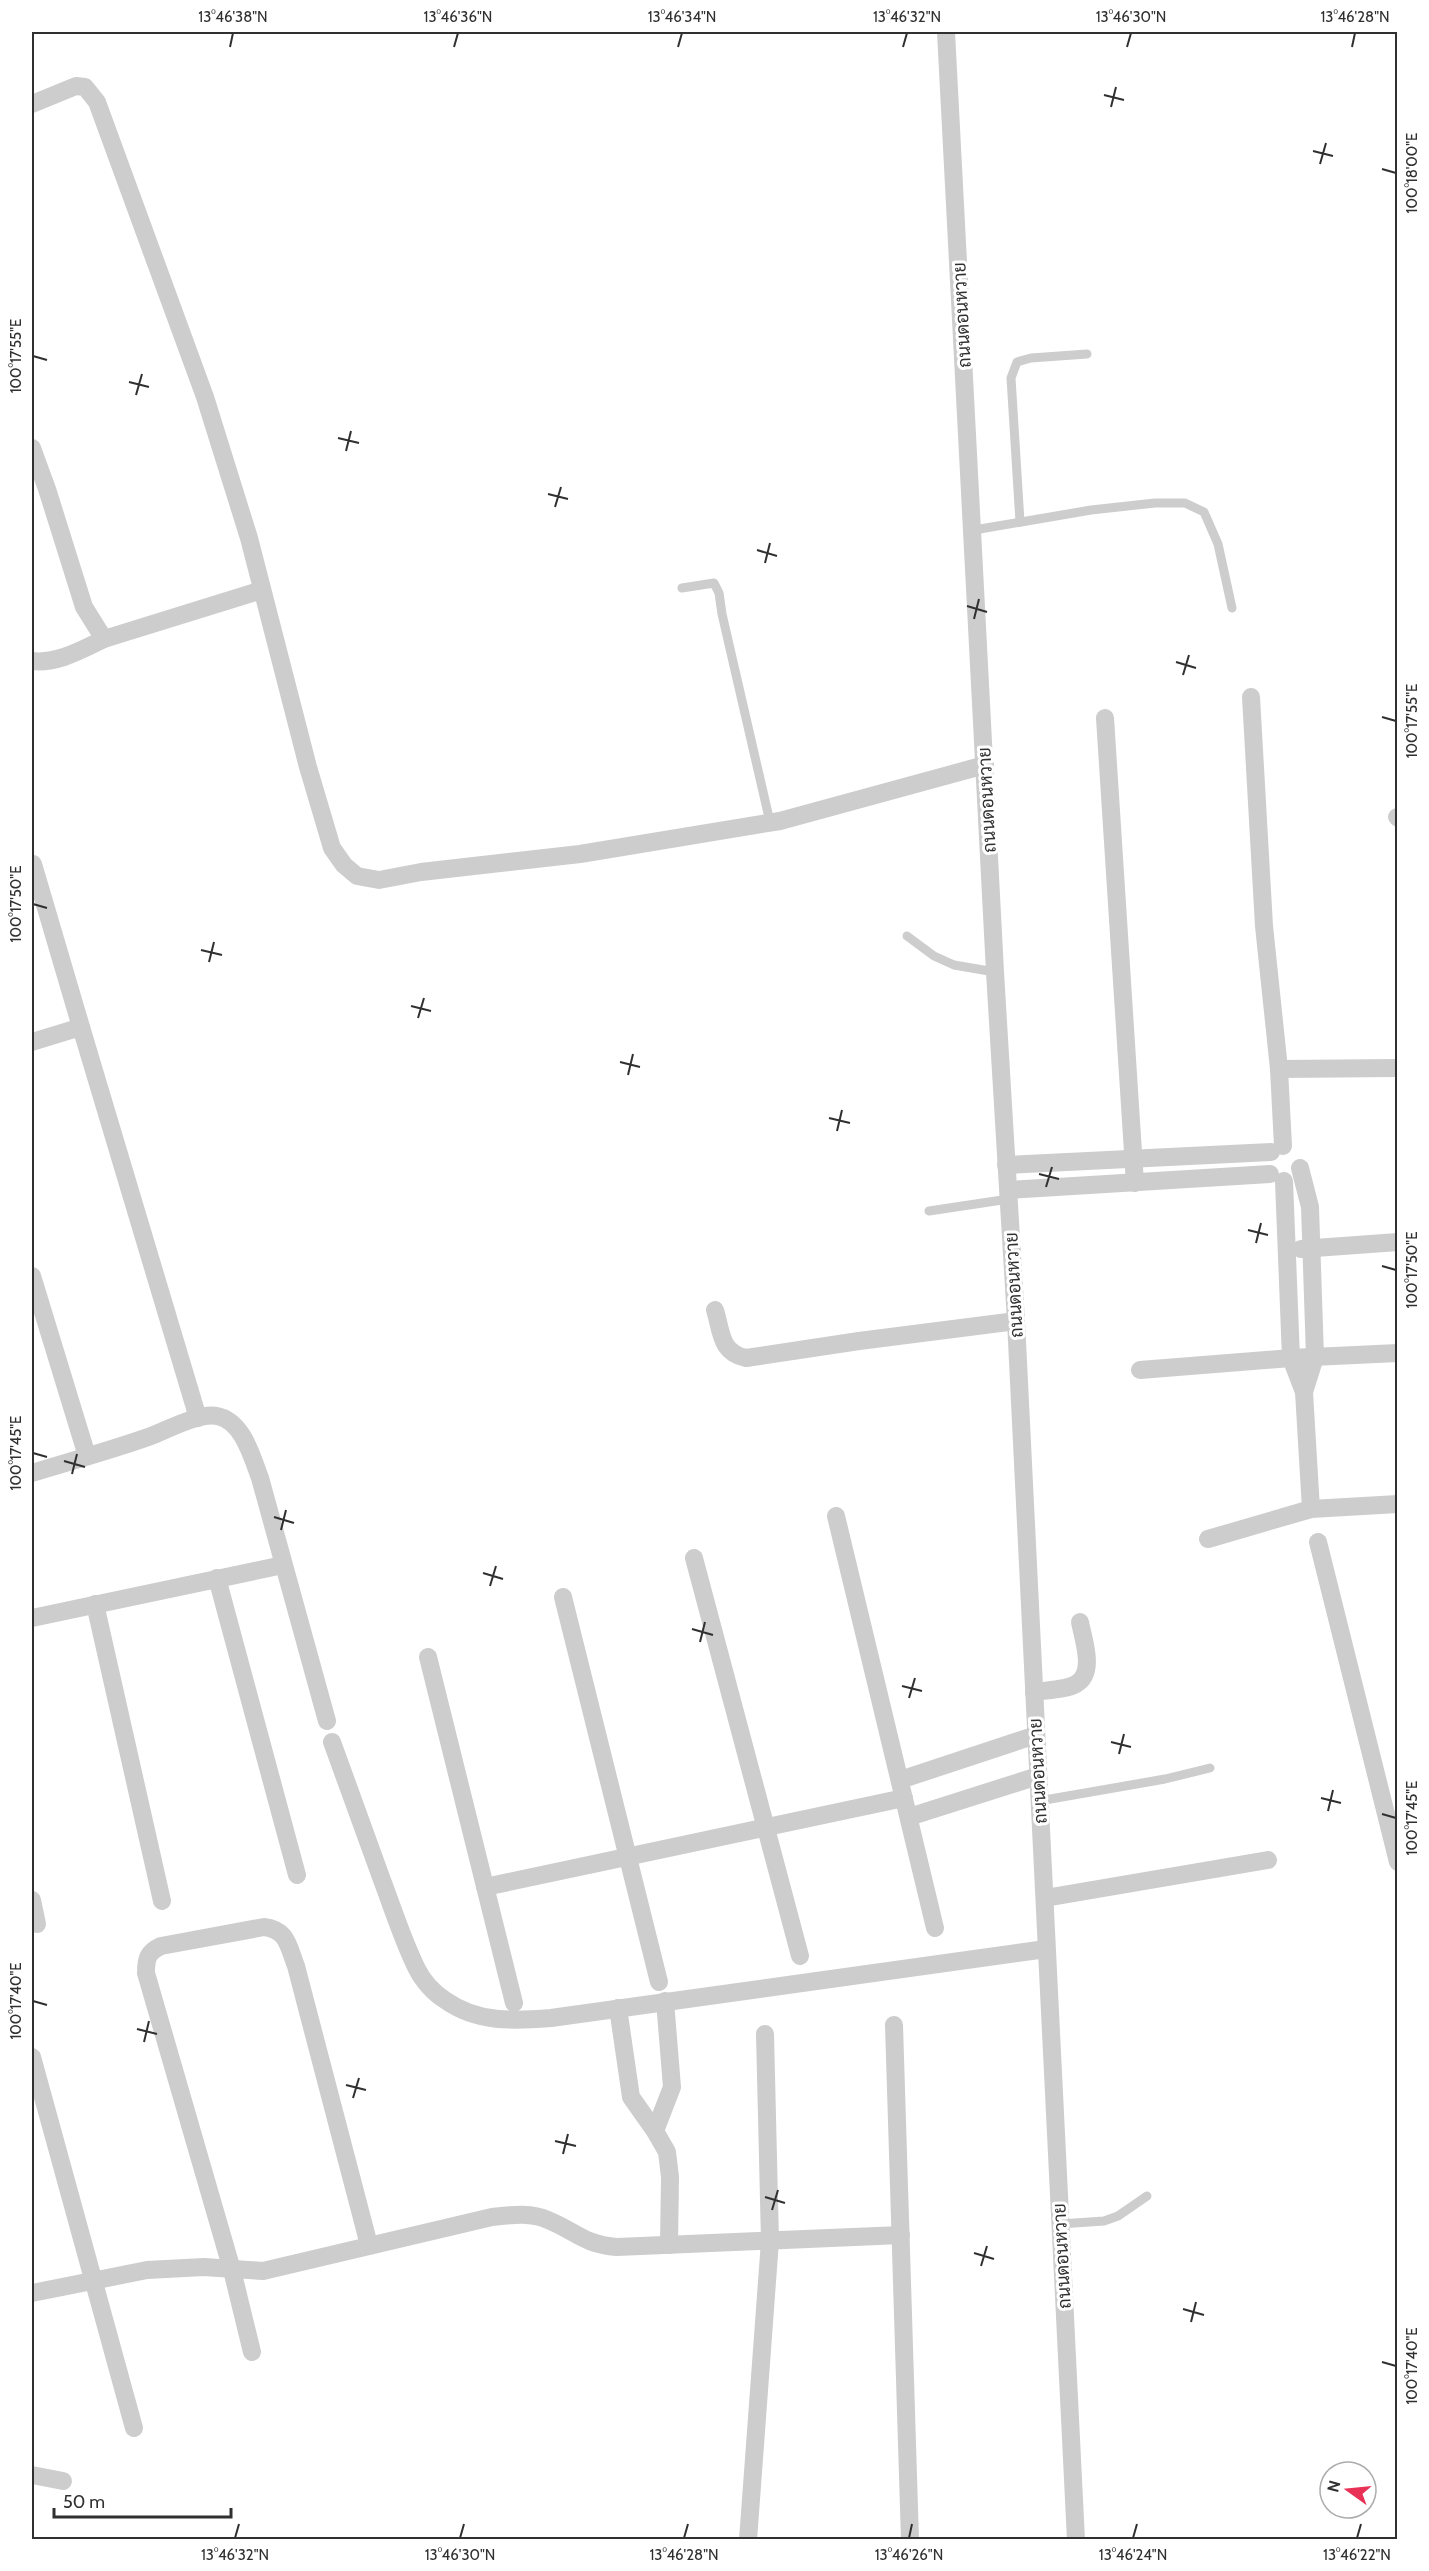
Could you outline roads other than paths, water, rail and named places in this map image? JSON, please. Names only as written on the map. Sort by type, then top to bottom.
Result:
[{"type":"street","name":"ถนนดอนหวาย","points":[[946,32],[974,530],[994,972],[1016,1321],[1076,2540]]},
{"type":"street","points":[[32,104],[76,86],[85,87],[97,102],[205,397],[249,538],[308,767],[332,848],[344,866],[357,876],[379,880],[421,872],[580,854],[770,822],[910,787],[985,765]]},
{"type":"street","points":[[32,448],[84,607],[104,639]]},
{"type":"street","points":[[32,661],[41,662],[68,656],[104,639],[262,590]]},
{"type":"street","points":[[1251,697],[1264,926],[1279,1069],[1277,1149],[1267,1167],[1277,1178],[1288,1250],[1291,1358],[1304,1392],[1311,1509]]},
{"type":"street","points":[[1105,718],[1135,1184]]},
{"type":"street","points":[[33,864],[198,1418]]},
{"type":"street","points":[[32,1042],[81,1027]]},
{"type":"street","points":[[1279,1069],[1398,1068]]},
{"type":"street","points":[[1006,1165],[1277,1149],[1297,1152],[1310,1207],[1313,1248],[1315,1357],[1304,1392]]},
{"type":"street","points":[[1009,1195],[1135,1184],[1277,1178],[1297,1174],[1300,1167]]},
{"type":"street","points":[[1288,1250],[1398,1242]]},
{"type":"street","points":[[32,1276],[87,1456]]},
{"type":"street","points":[[715,1310],[726,1347],[733,1355],[746,1359],[859,1341],[1016,1321]]},
{"type":"street","points":[[1140,1370],[1291,1358],[1398,1353]]},
{"type":"street","points":[[32,1473],[198,1418],[216,1416],[228,1421],[238,1431],[248,1447],[260,1478],[327,1721]]},
{"type":"street","points":[[1208,1539],[1311,1509],[1398,1504]]},
{"type":"street","points":[[836,1516],[935,1928]]},
{"type":"street","points":[[1318,1542],[1391,1807],[1398,1862]]},
{"type":"street","points":[[694,1558],[800,1956]]},
{"type":"street","points":[[32,1618],[283,1565]]},
{"type":"street","points":[[217,1578],[297,1875]]},
{"type":"street","points":[[563,1597],[659,1982]]},
{"type":"street","points":[[95,1604],[162,1901]]},
{"type":"street","points":[[1034,1692],[1076,1684],[1084,1676],[1087,1661],[1080,1622]]},
{"type":"street","points":[[428,1657],[514,2003]]},
{"type":"street","points":[[900,1780],[1036,1735]]},
{"type":"street","points":[[332,1742],[418,1971],[432,1989],[458,2007],[501,2020],[551,2018],[1046,1949]]},
{"type":"street","points":[[909,1818],[1038,1776]]},
{"type":"street","points":[[485,1887],[904,1798]]},
{"type":"street","points":[[1045,1898],[1268,1860]]},
{"type":"street","points":[[32,1900],[37,1924]]},
{"type":"street","points":[[252,2352],[232,2270],[150,1984],[146,1961],[150,1951],[161,1946],[264,1927],[275,1928],[284,1934],[296,1966],[369,2245]]},
{"type":"street","points":[[655,2131],[672,2087],[665,2001]]},
{"type":"street","points":[[618,2008],[631,2097],[667,2152],[670,2177],[669,2245]]},
{"type":"street","points":[[894,2025],[910,2540]]},
{"type":"street","points":[[748,2540],[770,2241],[765,2034]]},
{"type":"street","points":[[32,2057],[134,2428]]},
{"type":"street","points":[[32,2293],[147,2270],[204,2267],[263,2271],[492,2217],[520,2214],[547,2219],[595,2245],[617,2247],[901,2235]]},
{"type":"street","points":[[32,2475],[63,2481]]},
{"type":"lane","points":[[1020,522],[1011,378],[1017,362],[1031,358],[1087,354]]},
{"type":"lane","points":[[974,530],[1091,510],[1185,502],[1204,512],[1218,544],[1232,608]]},
{"type":"lane","points":[[682,588],[714,583],[719,593],[770,822]]},
{"type":"lane","points":[[907,936],[934,956],[954,965],[994,972]]},
{"type":"lane","points":[[928,1211],[1009,1195]]},
{"type":"lane","points":[[1039,1801],[1165,1779],[1210,1768]]},
{"type":"lane","points":[[1060,2224],[1104,2222],[1118,2216],[1147,2196]]}]
